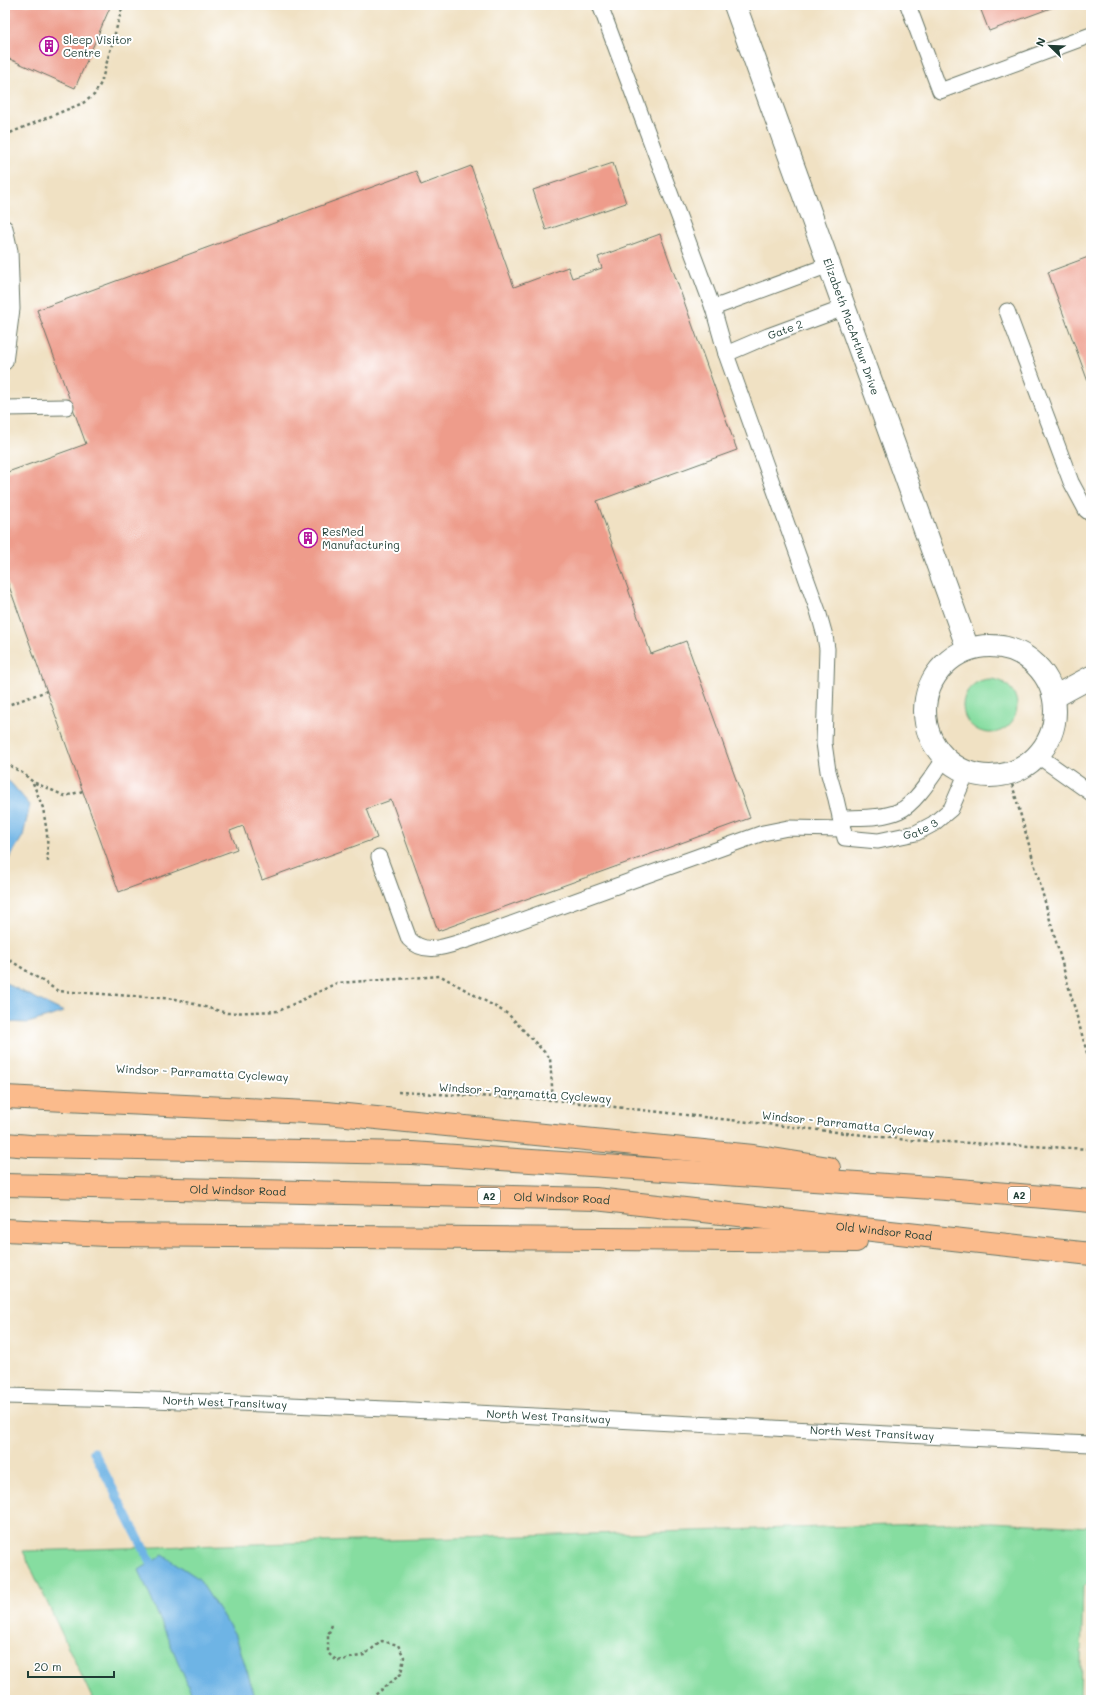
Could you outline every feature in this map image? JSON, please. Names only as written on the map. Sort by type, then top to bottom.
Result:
[{"type":"highway","points":[[5,1097],[327,1113],[752,1156],[947,1189]]},
{"type":"highway","name":"A2","points":[[5,1144],[30,1146],[412,1153],[947,1189],[1091,1201]]},
{"type":"highway","name":"Old Windsor Road","points":[[5,1185],[595,1199],[971,1242],[1091,1254]]},
{"type":"highway","points":[[5,1230],[114,1236],[971,1242]]},
{"type":"street","name":"Elizabeth MacArthur Drive","points":[[735,5],[968,649]]},
{"type":"street","points":[[989,645],[1012,649],[1036,664],[1049,683],[1054,697],[1055,720],[1043,750],[1026,765],[1009,773],[988,777],[967,772],[946,758],[934,746],[928,730],[925,713],[928,695],[938,674],[949,661],[968,649],[989,645]]},
{"type":"street","points":[[1054,697],[1091,677]]},
{"type":"lane","points":[[379,857],[409,938],[416,945],[425,948],[436,948],[470,938],[763,833],[788,828],[843,828],[828,771],[824,743],[827,649],[826,636],[726,354],[712,308],[600,5]]},
{"type":"lane","points":[[908,5],[940,91],[1091,35]]},
{"type":"lane","points":[[5,228],[10,251],[12,309],[5,362]]},
{"type":"lane","points":[[712,308],[829,265]]},
{"type":"lane","name":"Gate 2","points":[[726,354],[768,336],[844,308]]},
{"type":"lane","points":[[1007,311],[1071,482],[1086,510],[1091,514]]},
{"type":"lane","points":[[5,408],[66,407]]},
{"type":"lane","points":[[1037,755],[1091,793]]},
{"type":"lane","name":"Gate 3","points":[[843,828],[900,811],[916,798],[946,758]]},
{"type":"lane","name":"Gate 3","points":[[843,828],[878,841],[916,833],[933,824],[951,809],[967,772]]},
{"type":"lane","name":"North West Transitway","points":[[5,1396],[106,1398],[456,1412],[1091,1444]]},
{"type":"path","points":[[5,135],[82,103],[94,95],[101,83],[123,5]]},
{"type":"path","points":[[98,35],[112,41]]},
{"type":"path","points":[[5,706],[47,691]]},
{"type":"path","points":[[5,763],[24,774],[33,782],[66,796],[83,791]]},
{"type":"path","points":[[1009,773],[1091,1067]]},
{"type":"path","points":[[33,782],[43,808],[48,833],[48,864]]},
{"type":"path","points":[[5,957],[58,991],[176,999],[227,1013],[279,1011],[337,983],[441,976],[508,1014],[550,1058],[553,1100]]},
{"type":"path","name":"Windsor - Parramatta Cycleway","points":[[396,1092],[553,1100],[908,1140],[1091,1149]]},
{"type":"path","points":[[332,1625],[328,1635],[328,1653],[337,1660],[364,1655],[382,1641],[398,1645],[404,1657],[401,1674],[369,1700]]},
{"type":"green space","points":[[985,679],[995,679],[1005,683],[1013,691],[1017,701],[1017,711],[1013,721],[1005,729],[995,733],[985,733],[975,729],[967,721],[963,711],[963,701],[967,691],[975,683]]},
{"type":"green space","points":[[991,1522],[1091,1527],[1091,1579],[1083,1587],[1080,1700],[93,1700],[23,1551]]},
{"type":"water","points":[[5,780],[10,782],[30,805],[23,836],[5,865]]},
{"type":"water","points":[[5,982],[64,1012],[28,1023],[5,1022]]},
{"type":"water","points":[[163,1555],[198,1578],[236,1636],[256,1700],[193,1700],[139,1570]]},
{"type":"building","name":"Sleep Visitor Centre","points":[[5,5],[111,5],[75,88],[5,57]]},
{"type":"building","points":[[979,5],[1059,5],[989,31]]},
{"type":"building","points":[[613,163],[626,203],[546,230],[533,190]]},
{"type":"building","name":"ResMed Manufacturing","points":[[471,166],[514,287],[568,267],[572,278],[602,268],[598,257],[660,234],[737,450],[597,501],[651,654],[686,641],[750,818],[438,931],[391,800],[366,809],[377,838],[262,880],[243,826],[230,831],[237,849],[119,892],[5,575],[5,473],[86,444],[37,310],[416,171],[421,185]]},
{"type":"building","points":[[1091,256],[1091,390],[1048,272]]},
{"type":"waterway","points":[[94,1452],[151,1563],[158,1571]]},
{"type":"place","name":"Sleep Visitor Centre","points":[[49,46]]},
{"type":"place","name":"ResMed Manufacturing","points":[[308,538]]}]
